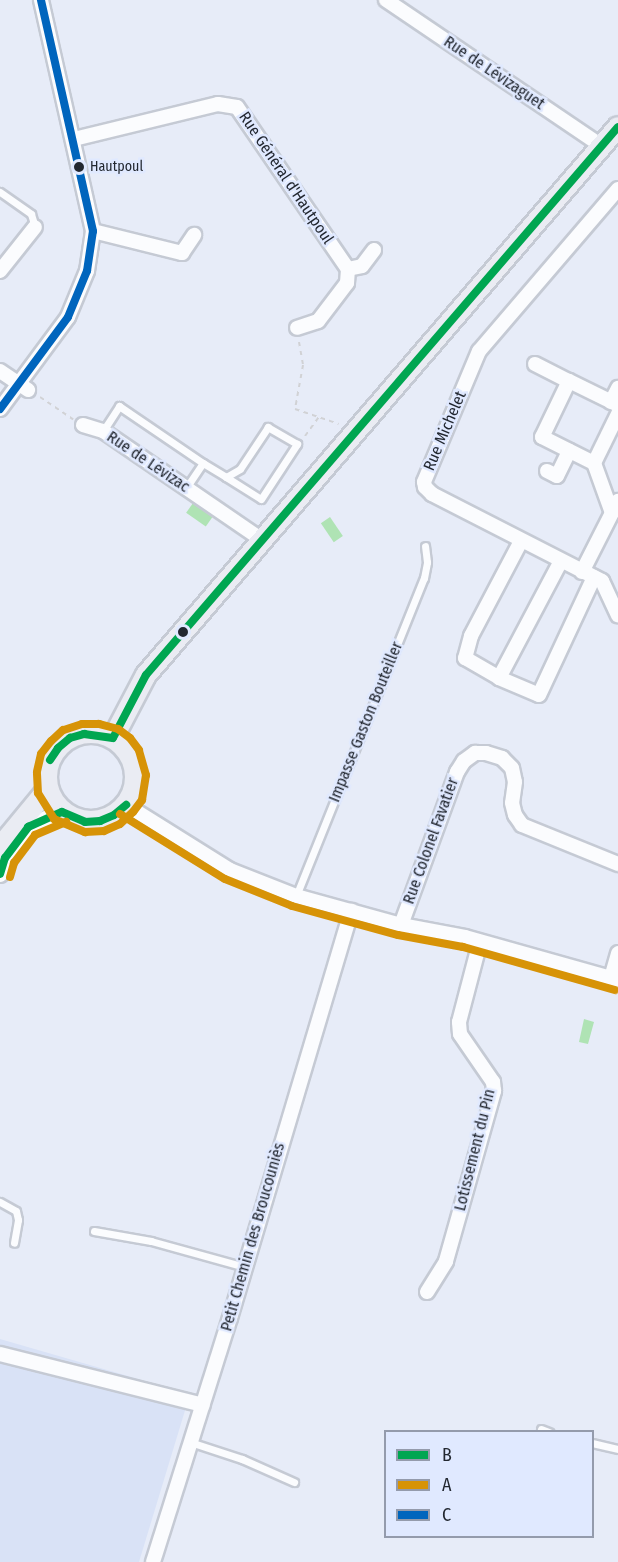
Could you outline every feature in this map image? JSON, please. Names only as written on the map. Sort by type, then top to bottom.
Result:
[{"type":"main road","points":[[113,738],[146,675],[618,127]]},
{"type":"main road","points":[[84,734],[99,734],[113,738],[129,753],[136,774],[135,785],[126,805],[114,815],[100,821],[85,822],[62,812],[48,789],[47,774],[50,760],[58,747],[70,738],[84,734]]},
{"type":"main road","points":[[0,847],[48,789]]},
{"type":"street","points":[[0,410],[24,387],[68,317],[87,272],[93,231],[41,0]]},
{"type":"street","name":"Rue de Lévizaguet","points":[[386,0],[602,146]]},
{"type":"street","name":"Rue Général d'Hautpoul","points":[[74,139],[218,104],[237,107],[348,269]]},
{"type":"street","name":"Rue Michelet","points":[[615,197],[479,351],[424,482],[425,487],[432,494],[602,581],[618,616]]},
{"type":"street","points":[[0,271],[35,227]]},
{"type":"street","points":[[93,231],[182,253],[194,235]]},
{"type":"street","points":[[297,328],[318,321],[347,283],[348,269],[362,266],[374,249]]},
{"type":"street","points":[[535,364],[616,407]]},
{"type":"street","points":[[0,371],[24,387]]},
{"type":"street","points":[[521,541],[471,636],[465,658],[499,678],[539,695],[615,507],[594,463],[542,437],[569,381]]},
{"type":"street","points":[[594,463],[612,442],[618,388]]},
{"type":"street","name":"Rue de Lévizac","points":[[83,425],[103,431],[262,540]]},
{"type":"street","points":[[547,471],[557,476],[569,451]]},
{"type":"street","points":[[499,678],[561,561]]},
{"type":"street","name":"Rue Colonel Favatier","points":[[401,925],[457,772],[464,761],[475,753],[486,753],[502,758],[512,768],[515,782],[512,803],[515,815],[522,825],[618,864]]},
{"type":"street","points":[[126,805],[230,870],[296,896],[401,925],[480,942],[615,979],[618,953]]},
{"type":"street","points":[[0,874],[5,858],[28,827],[62,812]]},
{"type":"street","name":"Petit Chemin des Broucouniès","points":[[153,1562],[245,1267],[351,911]]},
{"type":"street","name":"Lotissement du Pin","points":[[427,1292],[440,1276],[446,1261],[494,1091],[493,1083],[460,1034],[459,1022],[480,942]]},
{"type":"street","points":[[0,1354],[203,1405]]},
{"type":"lane","points":[[0,192],[31,214],[35,227]]},
{"type":"lane","points":[[103,431],[119,406],[203,463],[261,499],[297,444],[268,427],[240,469],[226,477]]},
{"type":"lane","points":[[186,488],[203,463]]},
{"type":"lane","name":"Impasse Gaston Bouteiller","points":[[296,896],[424,578],[427,561],[425,546]]},
{"type":"lane","points":[[0,1202],[16,1211],[18,1220],[14,1244]]},
{"type":"lane","points":[[94,1231],[174,1246],[245,1267]]},
{"type":"lane","points":[[190,1442],[242,1460],[294,1482]]},
{"type":"lane","points":[[594,1443],[618,1449]]},
{"type":"path","points":[[297,328],[303,365],[295,409],[355,432]]},
{"type":"path","points":[[24,387],[83,425]]},
{"type":"path","points":[[297,444],[319,417]]},
{"type":"shaded area","points":[[193,503],[213,517],[206,527],[186,513]]},
{"type":"shaded area","points":[[330,517],[343,536],[334,542],[321,523]]},
{"type":"shaded area","points":[[584,1019],[594,1022],[588,1044],[579,1042]]},
{"type":"shaded area","points":[[0,1339],[190,1394],[139,1562],[0,1562]]},
{"type":"transit line","name":"C","points":[[0,409],[68,317],[87,271],[93,231],[41,0]]},
{"type":"transit line","name":"B","points":[[113,738],[146,675],[618,127]]},
{"type":"transit line","name":"A","points":[[37,772],[41,754],[63,730],[82,724],[99,724],[118,729],[130,738],[139,750],[146,775],[142,800],[133,812],[120,824],[104,831],[85,832],[54,819],[38,793],[37,774]]},
{"type":"transit line","name":"B","points":[[50,760],[58,748],[70,738],[84,734],[113,738]]},
{"type":"transit line","name":"B","points":[[62,812],[85,822],[100,821],[114,815],[126,805]]},
{"type":"transit line","name":"B","points":[[0,874],[5,858],[28,827],[62,812]]},
{"type":"transit line","name":"A","points":[[120,814],[225,879],[292,906],[398,935],[463,947],[615,990]]},
{"type":"transit line","name":"A","points":[[10,877],[14,863],[35,835],[66,822]]},
{"type":"place","name":"Hautpoul","points":[[79,167]]}]
